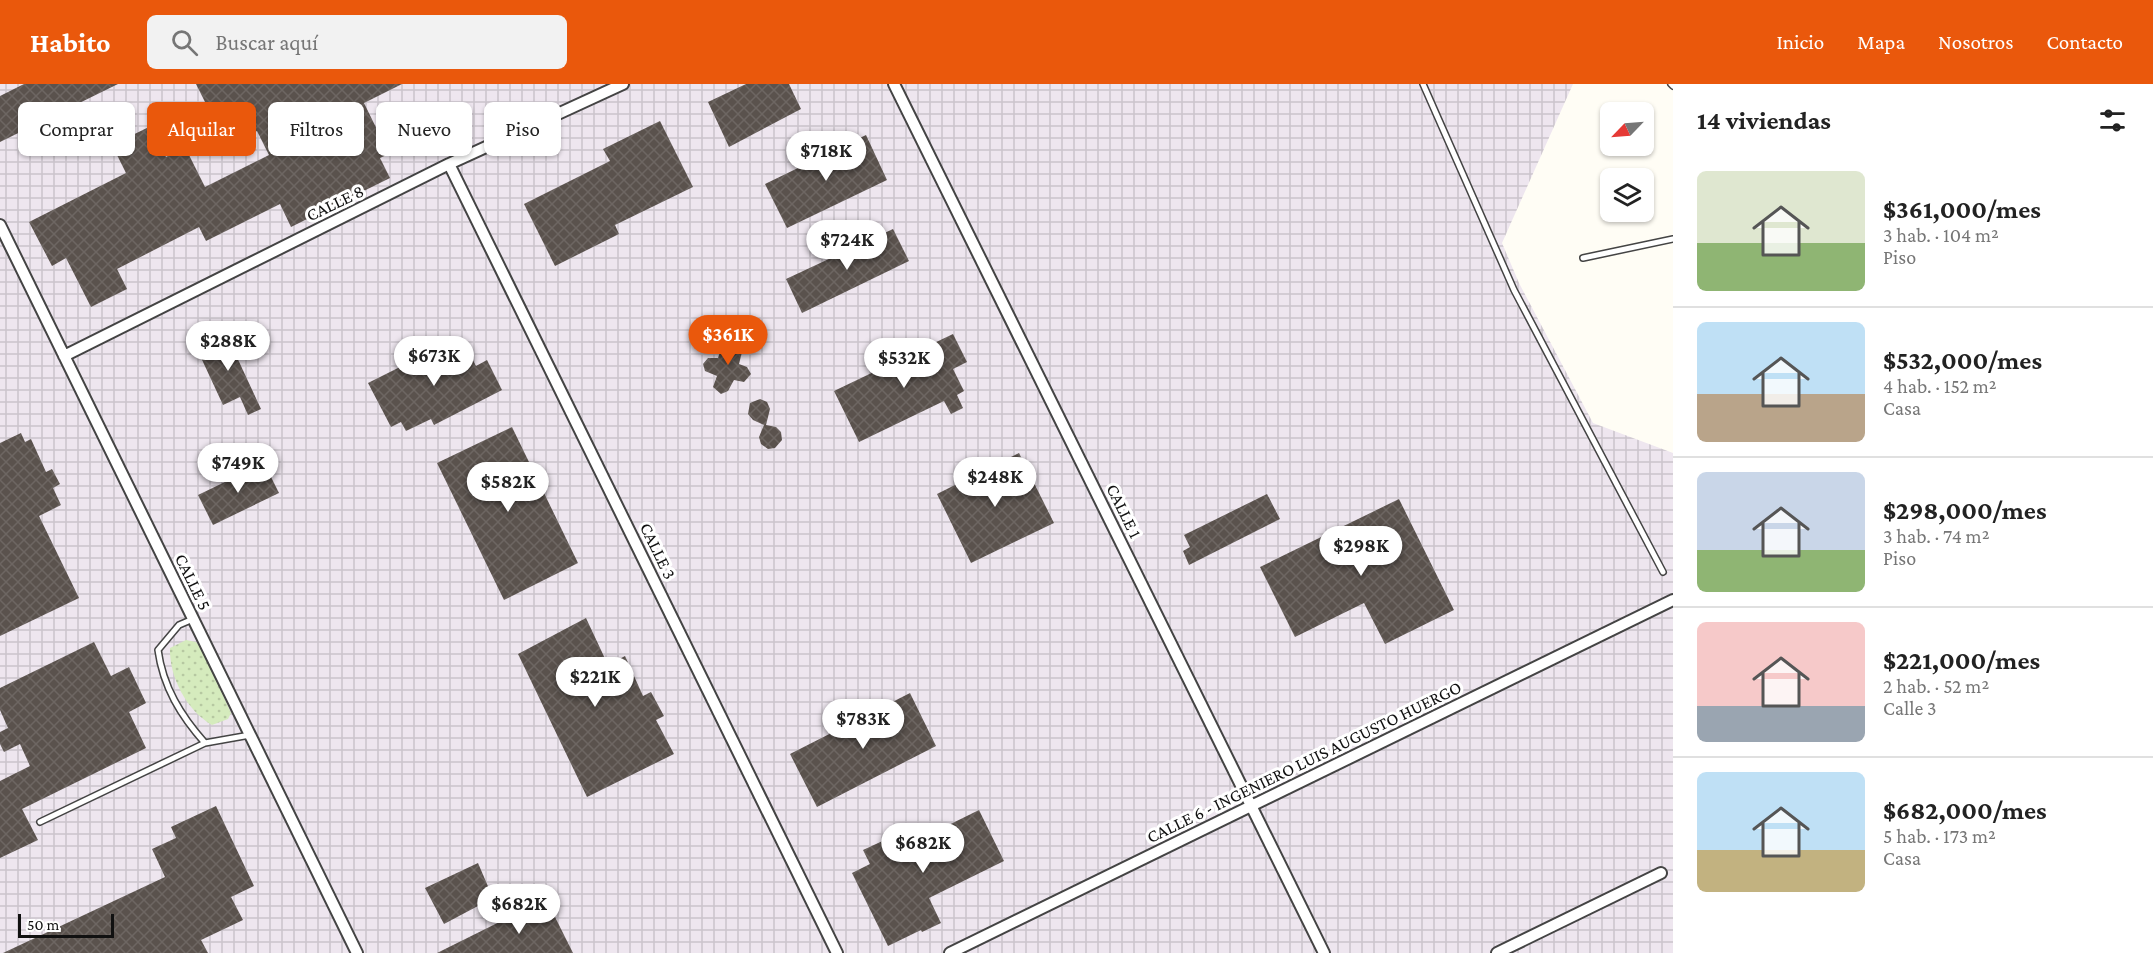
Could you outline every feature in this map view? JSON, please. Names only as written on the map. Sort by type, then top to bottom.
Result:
[{"type":"street","name":"CALLE 8","points":[[64,356],[450,164],[623,84]]},
{"type":"street","name":"CALLE 1","points":[[894,84],[1324,953]]},
{"type":"street","name":"CALLE 3","points":[[450,164],[837,953]]},
{"type":"street","name":"CALLE 5","points":[[0,225],[357,953]]},
{"type":"street","name":"CALLE 6 - INGENIERO LUIS AUGUSTO HUERGO","points":[[950,953],[1673,600]]},
{"type":"street","points":[[1497,953],[1661,873]]},
{"type":"lane","points":[[1423,84],[1514,290],[1664,572]]},
{"type":"lane","points":[[1583,258],[1673,239]]},
{"type":"lane","points":[[193,619],[178,626],[159,650],[162,673],[171,695],[189,726],[206,743]]},
{"type":"lane","points":[[40,822],[206,743],[250,735]]},
{"type":"shaded area","points":[[0,84],[1573,84],[1502,243],[1519,283],[1593,423],[1673,453],[1673,953],[0,953]]},
{"type":"green space","points":[[186,640],[196,642],[202,649],[231,713],[228,719],[212,725],[195,711],[181,692],[170,659],[170,648]]},
{"type":"building","points":[[24,84],[118,84],[81,102],[18,102],[18,133],[0,142],[0,96]]},
{"type":"building","points":[[196,84],[402,84],[364,103],[268,102],[268,153],[256,132],[256,102],[205,102]]},
{"type":"building","points":[[746,84],[789,84],[801,109],[729,147],[708,102]]},
{"type":"building","points":[[364,103],[376,127],[376,156],[384,156],[380,158],[390,178],[291,227],[280,204],[206,241],[199,227],[117,269],[127,289],[91,307],[66,258],[52,266],[29,222],[126,173],[118,156],[135,156],[135,134],[147,128],[147,156],[190,156],[205,187],[268,156],[364,156]]},
{"type":"building","points":[[660,121],[693,187],[615,225],[619,234],[555,266],[524,204],[610,161],[603,149]]},
{"type":"building","points":[[866,135],[887,180],[787,228],[765,184]]},
{"type":"building","points":[[893,229],[909,261],[802,313],[786,279]]},
{"type":"building","points":[[235,331],[243,349],[235,353],[261,409],[248,415],[240,397],[223,405],[197,349]]},
{"type":"building","points":[[953,334],[967,362],[953,369],[964,391],[957,395],[963,408],[951,414],[944,401],[859,442],[834,391]]},
{"type":"building","points":[[733,338],[740,341],[743,348],[739,364],[747,367],[751,374],[744,382],[734,380],[728,391],[721,394],[713,387],[717,376],[705,371],[703,364],[708,358],[718,358],[723,342]]},
{"type":"building","points":[[452,341],[459,355],[468,351],[476,366],[487,360],[502,390],[434,425],[431,419],[406,431],[401,422],[391,427],[368,383]]},
{"type":"building","points":[[760,399],[767,402],[770,409],[766,425],[776,427],[781,432],[782,440],[775,448],[768,449],[761,444],[759,437],[764,425],[753,420],[748,414],[750,403]]},
{"type":"building","points":[[512,427],[578,563],[504,600],[437,463]]},
{"type":"building","points":[[21,433],[25,442],[31,439],[46,472],[52,469],[60,484],[53,488],[61,505],[39,516],[79,598],[0,636],[0,443]]},
{"type":"building","points":[[1019,453],[1054,523],[971,563],[937,494]]},
{"type":"building","points":[[264,463],[279,493],[213,525],[198,495]]},
{"type":"building","points":[[1267,494],[1280,519],[1189,565],[1183,551],[1190,547],[1184,535]]},
{"type":"building","points":[[1399,499],[1454,610],[1385,644],[1364,603],[1295,637],[1260,567]]},
{"type":"building","points":[[586,618],[608,665],[625,656],[643,696],[651,692],[664,716],[656,720],[674,754],[587,797],[518,654]]},
{"type":"building","points":[[94,642],[111,676],[129,667],[146,703],[129,712],[146,748],[22,809],[38,840],[0,858],[0,781],[30,766],[20,744],[4,752],[0,744],[0,732],[8,728],[0,710],[0,688]]},
{"type":"building","points":[[910,693],[936,746],[817,807],[790,754]]},
{"type":"building","points":[[216,806],[254,886],[231,897],[243,920],[201,940],[208,953],[3,953],[165,877],[152,849],[176,838],[171,827]]},
{"type":"building","points":[[979,810],[1004,861],[929,898],[941,923],[888,946],[852,873],[870,864],[863,850],[889,838],[896,851]]},
{"type":"building","points":[[478,863],[493,898],[444,924],[425,888]]},
{"type":"building","points":[[546,899],[573,953],[437,953]]}]
